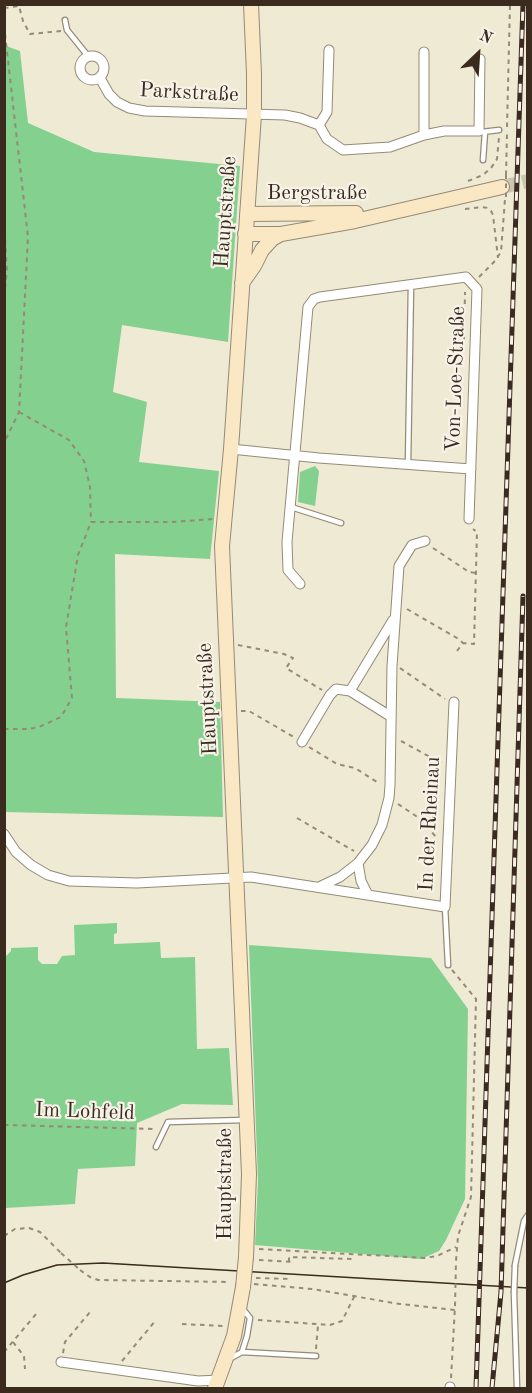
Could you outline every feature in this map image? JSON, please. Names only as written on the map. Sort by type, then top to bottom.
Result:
[{"type":"main road","name":"Hauptstraße","points":[[217,1384],[236,1327],[244,1284],[249,1174],[222,546],[254,115],[250,4]]},
{"type":"main road","name":"Bergstraße","points":[[245,234],[281,234],[388,214],[505,186]]},
{"type":"main road","name":"Bergstraße","points":[[246,214],[388,214]]},
{"type":"main road","name":"Bergstraße","points":[[241,284],[262,250],[272,239],[281,234]]},
{"type":"street","points":[[329,50],[327,112],[319,125],[327,139],[343,150],[390,147],[424,135],[444,131],[482,132],[480,59]]},
{"type":"street","points":[[424,52],[424,135]]},
{"type":"street","name":"Parkstraße","points":[[88,56],[99,58],[104,64],[104,71],[100,78],[88,79],[82,74],[80,66],[88,56]]},
{"type":"street","name":"Parkstraße","points":[[100,78],[109,94],[117,102],[129,108],[285,115],[319,125]]},
{"type":"street","name":"Von-Loe-Straße","points":[[300,584],[288,570],[287,542],[308,307],[314,299],[466,277],[477,289],[469,519]]},
{"type":"street","name":"Von-Loe-Straße","points":[[231,449],[471,469]]},
{"type":"street","name":"In der Rheinau","points":[[319,886],[340,877],[361,860],[372,845],[381,825],[389,794],[392,666],[399,566],[412,545],[425,541]]},
{"type":"street","name":"In der Rheinau","points":[[350,691],[395,616]]},
{"type":"street","points":[[302,742],[330,695],[336,689],[350,691],[390,716]]},
{"type":"street","name":"In der Rheinau","points":[[4,834],[16,852],[31,866],[48,875],[69,881],[136,883],[250,877],[444,907],[454,702]]},
{"type":"street","points":[[361,860],[361,881],[368,895]]},
{"type":"street","points":[[62,1362],[217,1384]]},
{"type":"lane","points":[[65,20],[67,30],[88,56]]},
{"type":"lane","points":[[483,160],[482,132],[499,130]]},
{"type":"lane","points":[[408,464],[411,286]]},
{"type":"lane","points":[[291,507],[341,523]]},
{"type":"lane","points":[[444,907],[448,965]]},
{"type":"lane","points":[[156,1147],[168,1122],[246,1120]]},
{"type":"lane","points":[[516,1389],[515,1265],[524,1221],[528,1215]]},
{"type":"lane","points":[[240,1306],[250,1318],[248,1336],[242,1352]]},
{"type":"lane","points":[[226,1360],[242,1352],[316,1356]]},
{"type":"path","points":[[473,284],[501,252],[510,4]]},
{"type":"path","points":[[4,8],[19,6],[30,34],[67,30]]},
{"type":"path","points":[[4,25],[28,237],[20,412],[4,443]]},
{"type":"path","points":[[464,185],[488,171],[497,159],[499,130]]},
{"type":"path","points":[[488,171],[489,179]]},
{"type":"path","points":[[487,201],[488,208],[493,215],[498,258]]},
{"type":"path","points":[[458,209],[488,208]]},
{"type":"path","points":[[4,220],[7,271],[4,296]]},
{"type":"path","points":[[4,729],[39,727],[61,717],[72,698],[66,627],[78,555],[91,522],[90,487],[84,461],[69,440],[20,412]]},
{"type":"path","points":[[91,522],[172,522],[214,519]]},
{"type":"path","points":[[425,541],[469,572],[476,573]]},
{"type":"path","points":[[396,603],[457,638],[463,644]]},
{"type":"path","points":[[226,643],[284,654],[293,658],[286,668],[330,695]]},
{"type":"path","points":[[392,666],[402,669],[442,698]]},
{"type":"path","points":[[229,711],[249,711],[337,764],[355,768],[419,818],[447,849]]},
{"type":"path","points":[[391,735],[435,761],[446,764]]},
{"type":"path","points":[[297,818],[361,860]]},
{"type":"path","points":[[448,965],[476,999],[471,1197],[456,1246],[450,1388]]},
{"type":"path","name":"Im Lohfeld","points":[[4,1125],[165,1130]]},
{"type":"path","points":[[4,1236],[15,1229],[29,1228],[40,1232],[80,1270],[98,1280],[288,1286],[354,1297],[454,1308]]},
{"type":"path","points":[[246,1253],[352,1254],[424,1258],[437,1256],[456,1246]]},
{"type":"path","points":[[289,1262],[289,1257],[352,1259],[352,1254]]},
{"type":"path","points":[[262,1260],[294,1262]]},
{"type":"path","points":[[260,1278],[290,1279],[288,1286]]},
{"type":"path","points":[[250,1318],[330,1325],[342,1321],[354,1297]]},
{"type":"path","points":[[62,1362],[65,1342],[90,1312]]},
{"type":"path","points":[[4,1352],[37,1314]]},
{"type":"path","points":[[121,1370],[123,1360],[156,1320]]},
{"type":"path","points":[[182,1324],[236,1327]]},
{"type":"path","points":[[316,1356],[318,1325]]},
{"type":"path","points":[[14,1342],[24,1356],[25,1369]]},
{"type":"green space","points":[[4,37],[6,46],[20,51],[28,123],[94,152],[240,166],[228,342],[122,325],[113,392],[147,402],[139,462],[219,471],[210,559],[115,554],[116,698],[220,702],[223,817],[5,812]]},
{"type":"green space","points":[[315,466],[319,471],[315,506],[298,502],[300,472]]},
{"type":"green space","points":[[117,923],[114,944],[160,942],[161,958],[195,957],[197,1049],[229,1048],[233,1105],[182,1104],[137,1123],[135,1166],[78,1169],[75,1204],[5,1208],[5,957],[11,948],[38,947],[38,960],[42,964],[57,964],[62,956],[75,955],[74,925]]},
{"type":"green space","points":[[249,945],[431,958],[468,1009],[465,1199],[439,1251],[421,1259],[255,1245],[258,1181]]},
{"type":"tunnel","points":[[502,187],[528,181]]},
{"type":"tram line","points":[[4,1283],[57,1265],[103,1263],[528,1288]]},
{"type":"railway","points":[[476,1388],[523,4]]},
{"type":"railway","points":[[492,1388],[501,1292],[523,596]]}]
